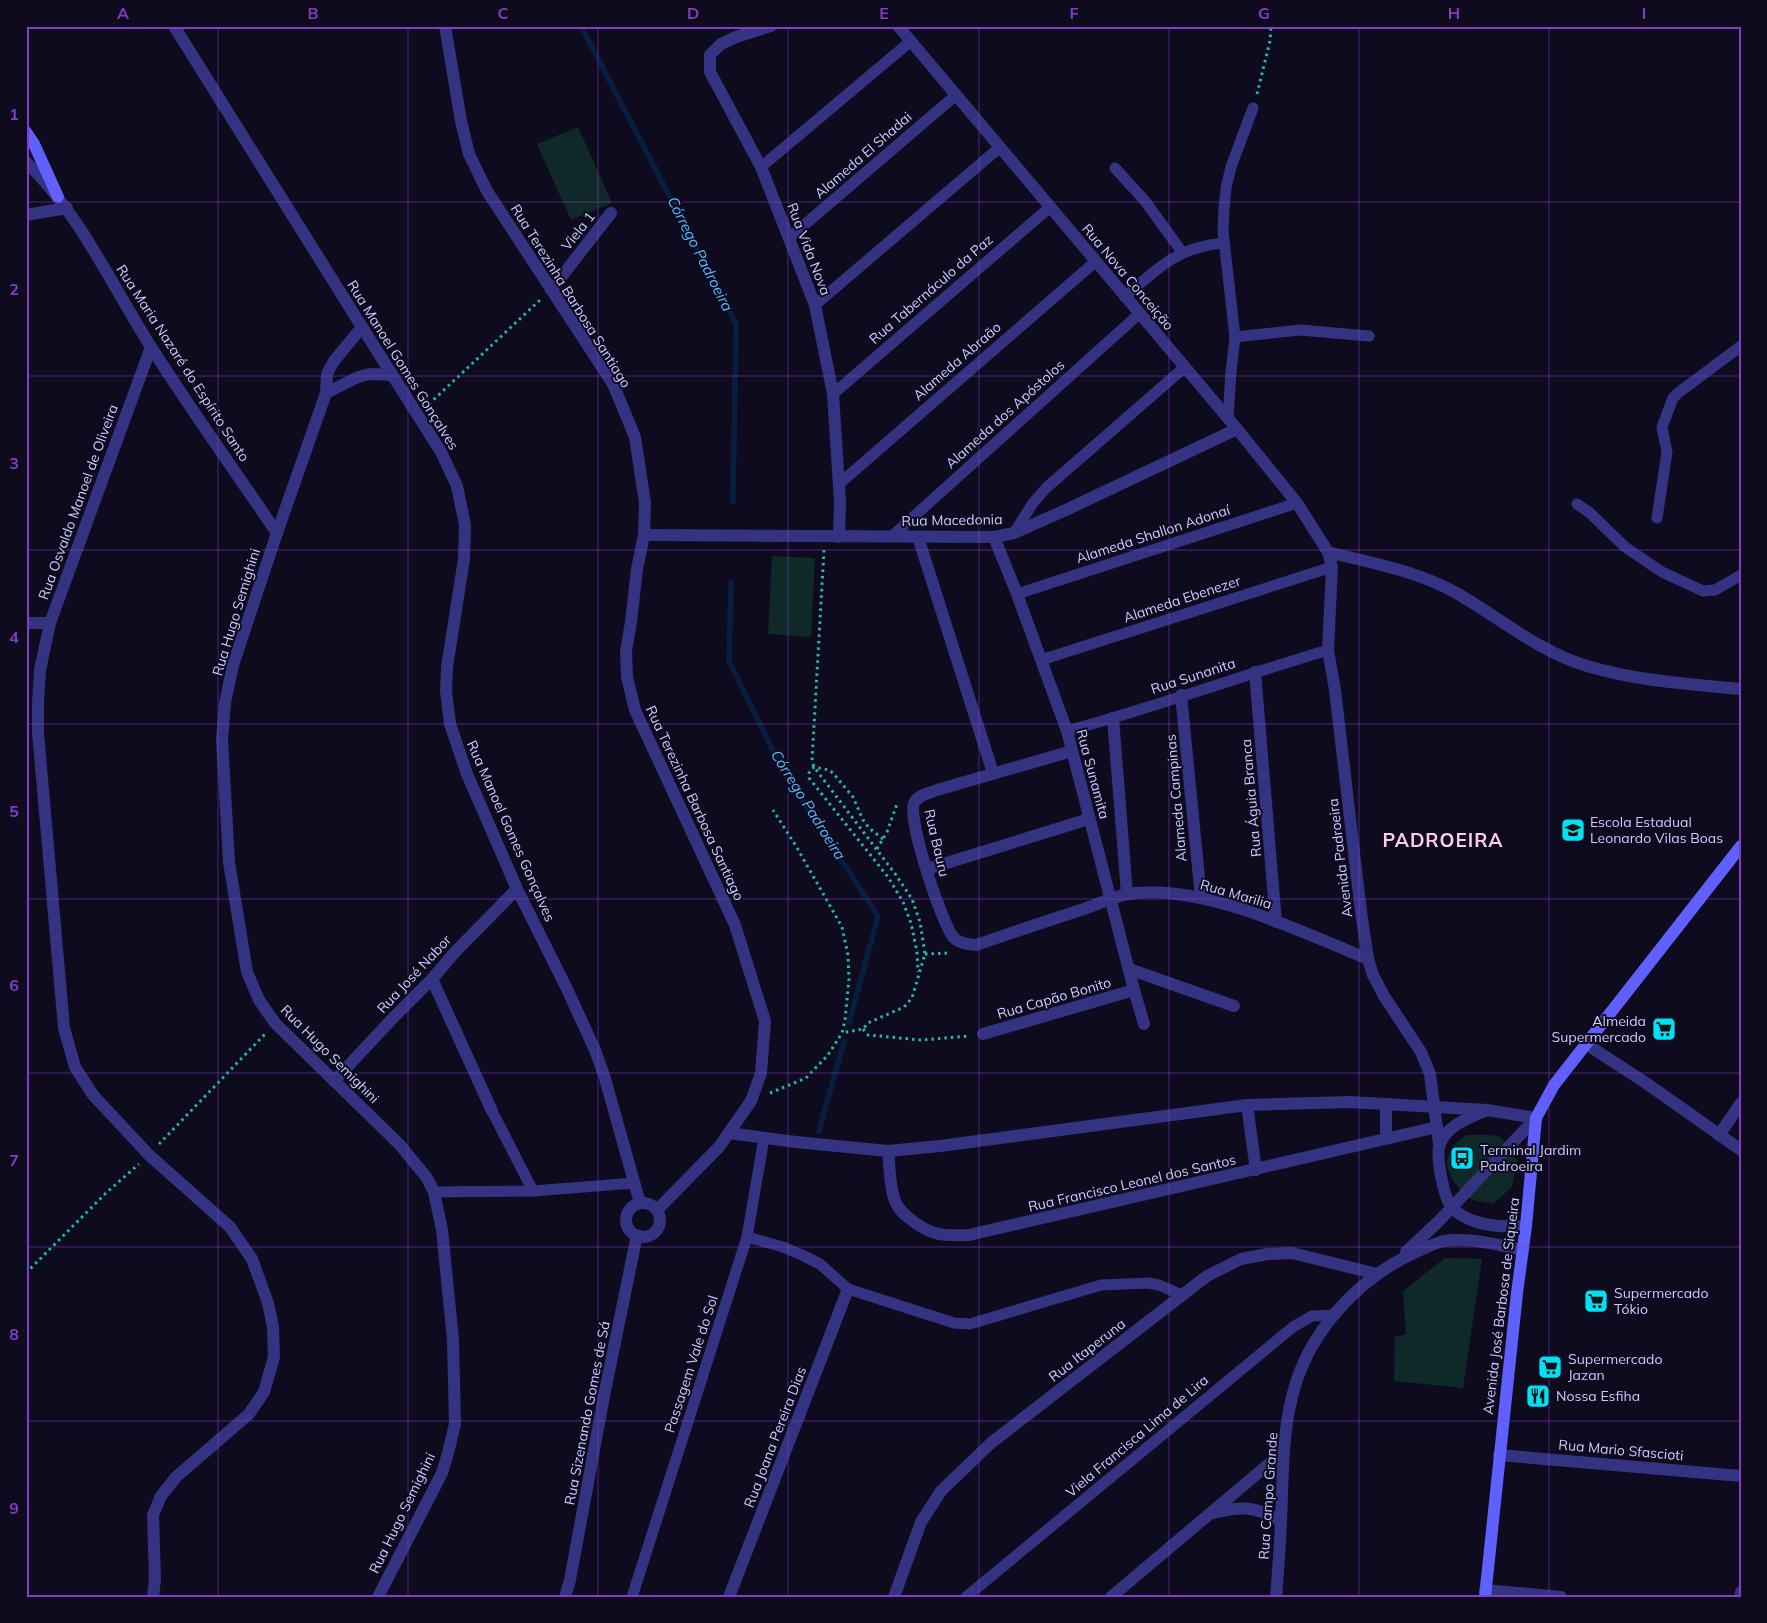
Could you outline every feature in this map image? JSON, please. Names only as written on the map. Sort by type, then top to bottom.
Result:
[{"type":"main road","points":[[26,132],[34,144],[58,196]]},
{"type":"main road","name":"Avenida José Barbosa de Siqueira","points":[[1485,1594],[1526,1226],[1536,1118],[1554,1085],[1741,846]]},
{"type":"street","name":"Rua Manoel Gomes Gonçalves","points":[[174,26],[441,452],[457,486],[465,525],[464,558],[447,667],[446,691],[450,724],[467,774],[517,889],[595,1050],[640,1203]]},
{"type":"street","name":"Rua Terezinha Barbosa Santiago","points":[[445,26],[461,121],[469,154],[487,191],[613,384],[635,437],[645,503],[644,535],[637,568],[626,651],[627,677],[635,710],[735,925],[765,1022],[762,1073],[751,1101],[719,1147],[657,1210]]},
{"type":"street","name":"Rua Vida Nova","points":[[771,26],[736,37],[721,44],[710,55],[710,72],[761,167],[815,305],[834,394],[839,484],[839,537]]},
{"type":"street","name":"Rua Nova Conceição","points":[[898,26],[1297,503],[1328,552]]},
{"type":"street","name":"Rua Maria Nazaré do Espírito Santo","points":[[26,162],[40,174],[67,208],[151,347],[277,533]]},
{"type":"street","points":[[26,215],[67,208]]},
{"type":"street","name":"Viela 1","points":[[551,290],[611,213]]},
{"type":"street","name":"Rua Hugo Semighini","points":[[362,327],[334,361],[327,374],[326,393],[233,665],[225,703],[222,739],[229,862],[247,972],[259,1000],[275,1023],[400,1145],[427,1178],[434,1192],[442,1230],[454,1340],[455,1424],[442,1472],[378,1597]]},
{"type":"street","name":"Rua Osvaldo Manoel de Oliveira","points":[[151,347],[50,623],[40,670],[38,733],[64,1028],[75,1067],[93,1095],[149,1155],[230,1227],[252,1259],[268,1304],[273,1327],[274,1357],[264,1392],[249,1414],[176,1477],[161,1496],[153,1515],[153,1597]]},
{"type":"street","points":[[326,393],[358,377],[370,374],[392,375]]},
{"type":"street","name":"Rua Macedonia","points":[[644,535],[994,537],[1014,533],[1232,424]]},
{"type":"street","points":[[918,537],[993,773]]},
{"type":"street","name":"Rua Sunamita","points":[[994,537],[1067,730],[1144,1024]]},
{"type":"street","points":[[1328,552],[1422,578],[1456,592],[1542,647],[1586,666],[1644,679],[1741,689]]},
{"type":"street","name":"Avenida Padroeira","points":[[1328,552],[1332,567],[1328,650],[1335,690],[1368,959],[1373,975],[1384,996],[1421,1052],[1430,1074],[1439,1144],[1439,1166],[1447,1199],[1451,1206]]},
{"type":"street","points":[[26,623],[50,623]]},
{"type":"street","name":"Rua Águia Branca","points":[[1255,672],[1276,922]]},
{"type":"street","name":"Alameda Campinas","points":[[1181,696],[1200,898]]},
{"type":"street","points":[[1113,718],[1127,894]]},
{"type":"street","name":"Rua Bauru","points":[[976,944],[963,944],[956,940],[948,930],[936,901],[917,835],[912,811],[913,804],[922,795],[1072,751]]},
{"type":"street","points":[[927,869],[1089,819]]},
{"type":"street","name":"Rua José Nabor","points":[[334,1081],[432,979],[454,952],[517,889]]},
{"type":"street","name":"Rua Marilia","points":[[976,944],[1127,894],[1162,893],[1200,898],[1276,922],[1368,959]]},
{"type":"street","points":[[1129,969],[1234,1006]]},
{"type":"street","points":[[432,979],[492,1111]]},
{"type":"street","name":"Rua Capão Bonito","points":[[982,1034],[1134,990]]},
{"type":"street","points":[[1586,1044],[1646,1083],[1741,1150]]},
{"type":"street","points":[[729,1133],[888,1150],[940,1146],[1247,1105],[1350,1102],[1487,1110],[1536,1118]]},
{"type":"street","points":[[1719,1135],[1741,1103]]},
{"type":"street","points":[[1386,1104],[1386,1138]]},
{"type":"street","points":[[1247,1105],[1256,1170]]},
{"type":"street","points":[[1439,1144],[1450,1129],[1463,1120],[1487,1110]]},
{"type":"street","name":"Rua Campo Grande","points":[[1276,1597],[1283,1452],[1292,1397],[1301,1369],[1316,1341],[1355,1292],[1399,1259],[1438,1222],[1451,1206],[1536,1118]]},
{"type":"street","name":"Rua Francisco Leonel dos Santos","points":[[888,1150],[895,1202],[902,1213],[931,1234],[968,1236],[1437,1127]]},
{"type":"street","points":[[640,1203],[651,1205],[657,1210],[660,1218],[657,1229],[648,1236],[638,1235],[629,1229],[626,1218],[630,1208],[640,1203]]},
{"type":"street","points":[[1451,1206],[1463,1216],[1478,1223],[1504,1227],[1526,1226]]},
{"type":"street","name":"Rua Sizenando Gomes de Sá","points":[[565,1597],[570,1580],[604,1396],[638,1235]]},
{"type":"street","name":"Rua Campo Grande","points":[[1399,1259],[1443,1241],[1461,1240],[1523,1250]]},
{"type":"street","name":"Rua Itaperuna","points":[[894,1597],[921,1522],[941,1491],[991,1444],[1207,1276],[1241,1259],[1292,1252],[1377,1274]]},
{"type":"street","name":"Rua Joana Pereira Dias","points":[[729,1597],[848,1289]]},
{"type":"street","points":[[1111,1597],[1213,1513],[1283,1452]]},
{"type":"street","name":"Rua Mario Sfascioti","points":[[1499,1455],[1741,1476]]},
{"type":"street","points":[[1213,1513],[1249,1508],[1265,1512],[1281,1521]]},
{"type":"street","points":[[1740,1597],[1741,1592]]},
{"type":"street","points":[[1485,1594],[1561,1597]]},
{"type":"lane","points":[[761,167],[911,42]]},
{"type":"lane","name":"Alameda El Shadai","points":[[789,238],[956,95]]},
{"type":"lane","points":[[1232,424],[1231,372],[1235,337],[1223,232],[1226,188],[1231,167],[1253,108]]},
{"type":"lane","points":[[815,305],[1000,148]]},
{"type":"lane","points":[[1114,168],[1145,200],[1182,252]]},
{"type":"lane","name":"Rua Tabernáculo da Paz","points":[[834,394],[1049,208]]},
{"type":"lane","points":[[1125,297],[1157,269],[1182,252],[1211,244],[1224,243]]},
{"type":"lane","name":"Alameda Abraão","points":[[839,484],[1095,262]]},
{"type":"lane","name":"Alameda dos Apóstolos","points":[[892,536],[1139,314]]},
{"type":"lane","points":[[1235,337],[1300,330],[1369,336]]},
{"type":"lane","points":[[1657,518],[1667,452],[1662,427],[1674,398],[1678,392],[1741,346]]},
{"type":"lane","points":[[1014,533],[1033,503],[1046,488],[1184,367]]},
{"type":"lane","name":"Alameda Shallon Adonaí","points":[[1017,594],[1297,503]]},
{"type":"lane","points":[[1577,504],[1590,513],[1625,547],[1662,572],[1703,591],[1715,590],[1741,575]]},
{"type":"lane","name":"Alameda Ebenezer","points":[[1041,660],[1332,567]]},
{"type":"lane","name":"Rua Sunanita","points":[[1067,730],[1113,718],[1328,650]]},
{"type":"lane","points":[[492,1111],[533,1191]]},
{"type":"lane","name":"Passagem Vale do Sol","points":[[632,1597],[747,1237],[764,1138]]},
{"type":"lane","points":[[434,1192],[533,1191],[634,1183]]},
{"type":"lane","points":[[747,1237],[783,1247],[820,1264],[848,1289],[954,1324],[970,1324],[1101,1285],[1158,1284],[1182,1296]]},
{"type":"lane","name":"Viela Francisca Lima de Lira","points":[[966,1597],[1293,1326],[1312,1316],[1335,1315]]},
{"type":"path","points":[[1253,108],[1270,41],[1270,26]]},
{"type":"path","points":[[418,415],[551,290]]},
{"type":"path","points":[[825,537],[812,761],[814,767],[912,899],[920,922],[925,954],[912,998],[904,1006],[868,1024],[864,1030],[842,1033]]},
{"type":"path","points":[[814,767],[829,770],[833,773],[853,797],[863,820],[869,828],[883,839]]},
{"type":"path","points":[[814,767],[809,773],[809,778],[888,877],[903,902],[911,923],[917,952],[918,975]]},
{"type":"path","points":[[877,850],[896,806]]},
{"type":"path","points":[[751,1101],[806,1078],[828,1055],[842,1033],[849,979],[848,955],[842,927],[796,846],[773,810]]},
{"type":"path","points":[[888,877],[896,875]]},
{"type":"path","points":[[925,954],[947,953]]},
{"type":"path","points":[[26,1273],[106,1193],[149,1155],[275,1023]]},
{"type":"path","points":[[864,1030],[868,1035],[921,1040],[982,1034]]},
{"type":"green space","points":[[578,127],[612,203],[571,220],[537,144]]},
{"type":"green space","points":[[772,556],[815,558],[811,637],[768,634]]},
{"type":"green space","points":[[1467,1135],[1501,1137],[1517,1160],[1512,1187],[1493,1204],[1466,1197],[1448,1170],[1447,1163],[1451,1151]]},
{"type":"green space","points":[[1445,1258],[1482,1259],[1463,1388],[1394,1381],[1395,1337],[1406,1334],[1403,1291]]},
{"type":"waterway","name":"Córrego Padroeira","points":[[581,26],[736,324],[733,502]]},
{"type":"waterway","name":"Córrego Padroeira","points":[[731,583],[729,661],[783,771],[878,916],[849,1023]]},
{"type":"waterway","name":"Córrego Padroeira","points":[[819,1131],[844,1042]]},
{"type":"place","name":"Escola Estadual Leonardo Vilas Boas","points":[[1573,830]]},
{"type":"place","name":"Almeida Supermercado","points":[[1664,1029]]},
{"type":"place","name":"Terminal Jardim Padroeira","points":[[1462,1158]]},
{"type":"place","name":"Supermercado Tókio","points":[[1596,1301]]},
{"type":"place","name":"Supermercado Jazan","points":[[1550,1367]]},
{"type":"place","name":"Nossa Esfiha","points":[[1538,1396]]},
{"type":"district","name":"PADROEIRA","points":[[1443,840]]}]
